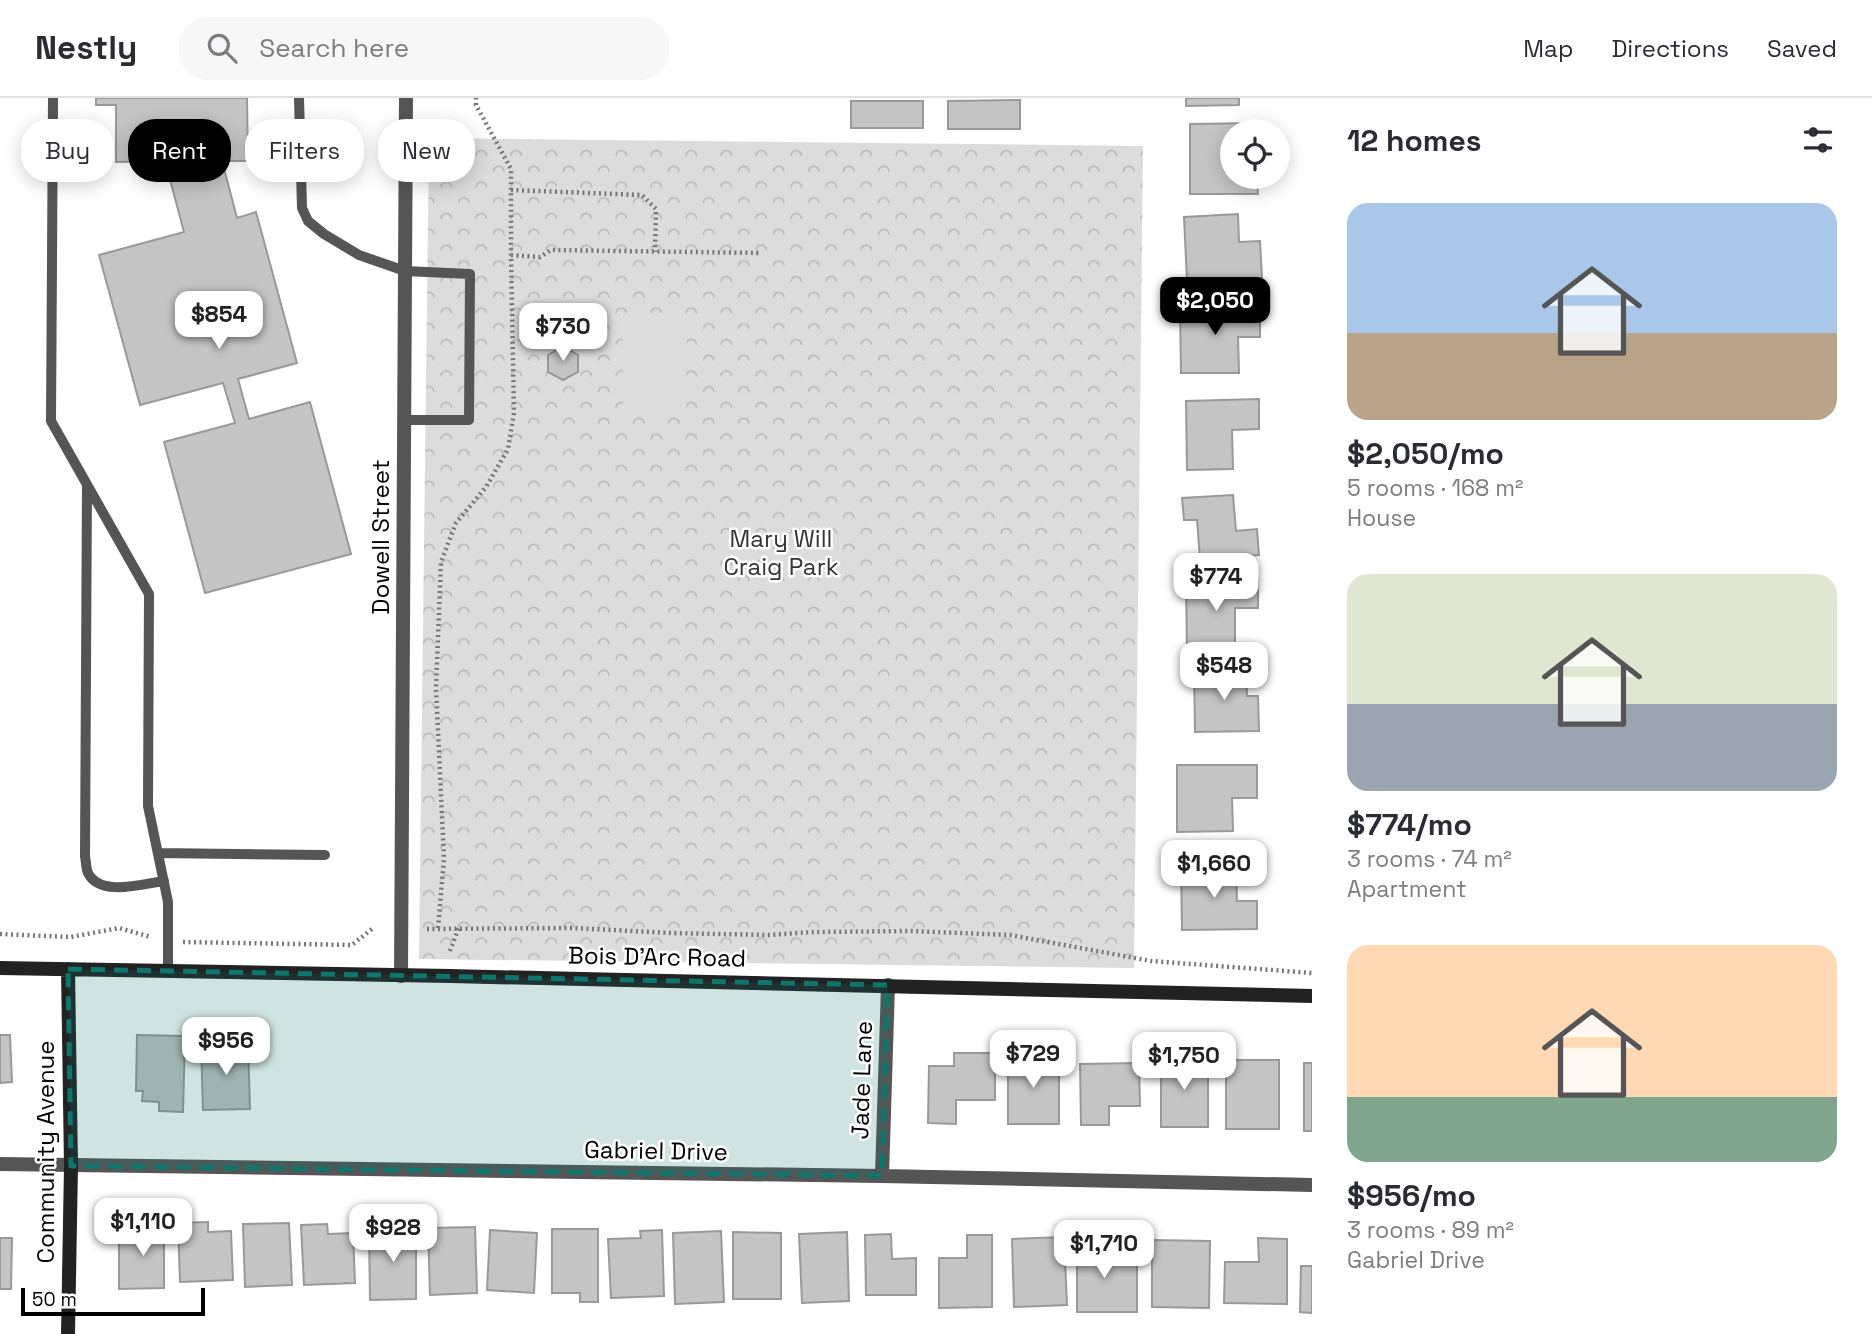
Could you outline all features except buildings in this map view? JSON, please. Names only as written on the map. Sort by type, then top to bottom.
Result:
[{"type":"street","name":"Dowell Street","points":[[401,976],[406,98]]},
{"type":"street","name":"Bois D'Arc Road","points":[[0,968],[1312,996]]},
{"type":"street","name":"Community Avenue","points":[[68,969],[71,1166],[68,1334]]},
{"type":"street","name":"Jade Lane","points":[[881,1177],[887,985]]},
{"type":"street","name":"Gabriel Drive","points":[[0,1164],[1312,1185]]},
{"type":"lane","points":[[52,98],[51,421],[149,594],[148,807],[168,902],[168,971]]},
{"type":"lane","points":[[299,98],[302,208],[308,221],[359,255],[405,271],[470,274],[469,420],[404,419]]},
{"type":"lane","points":[[87,485],[85,856],[88,873],[99,885],[114,888],[163,881]]},
{"type":"lane","points":[[158,853],[325,855]]},
{"type":"path","points":[[438,928],[444,859],[436,688],[441,562],[456,523],[486,487],[508,449],[514,413],[511,169],[476,105],[476,98]]},
{"type":"path","points":[[511,190],[642,195],[656,209],[655,251]]},
{"type":"path","points":[[511,255],[540,257],[551,250],[760,253]]},
{"type":"path","points":[[0,934],[71,937],[119,928],[168,942],[352,945],[373,928]]},
{"type":"path","points":[[450,951],[458,928]]},
{"type":"path","points":[[427,929],[574,928],[768,935],[910,931],[1010,935],[1151,961],[1312,973]]},
{"type":"highlighted area","points":[[68,969],[888,985],[882,1176],[71,1166]]},
{"type":"green space","name":"Mary Will Craig Park","points":[[475,139],[1143,146],[1134,968],[419,959],[428,182],[475,182]]},
{"type":"green space","points":[[623,313],[687,314],[686,416],[623,416]]}]
